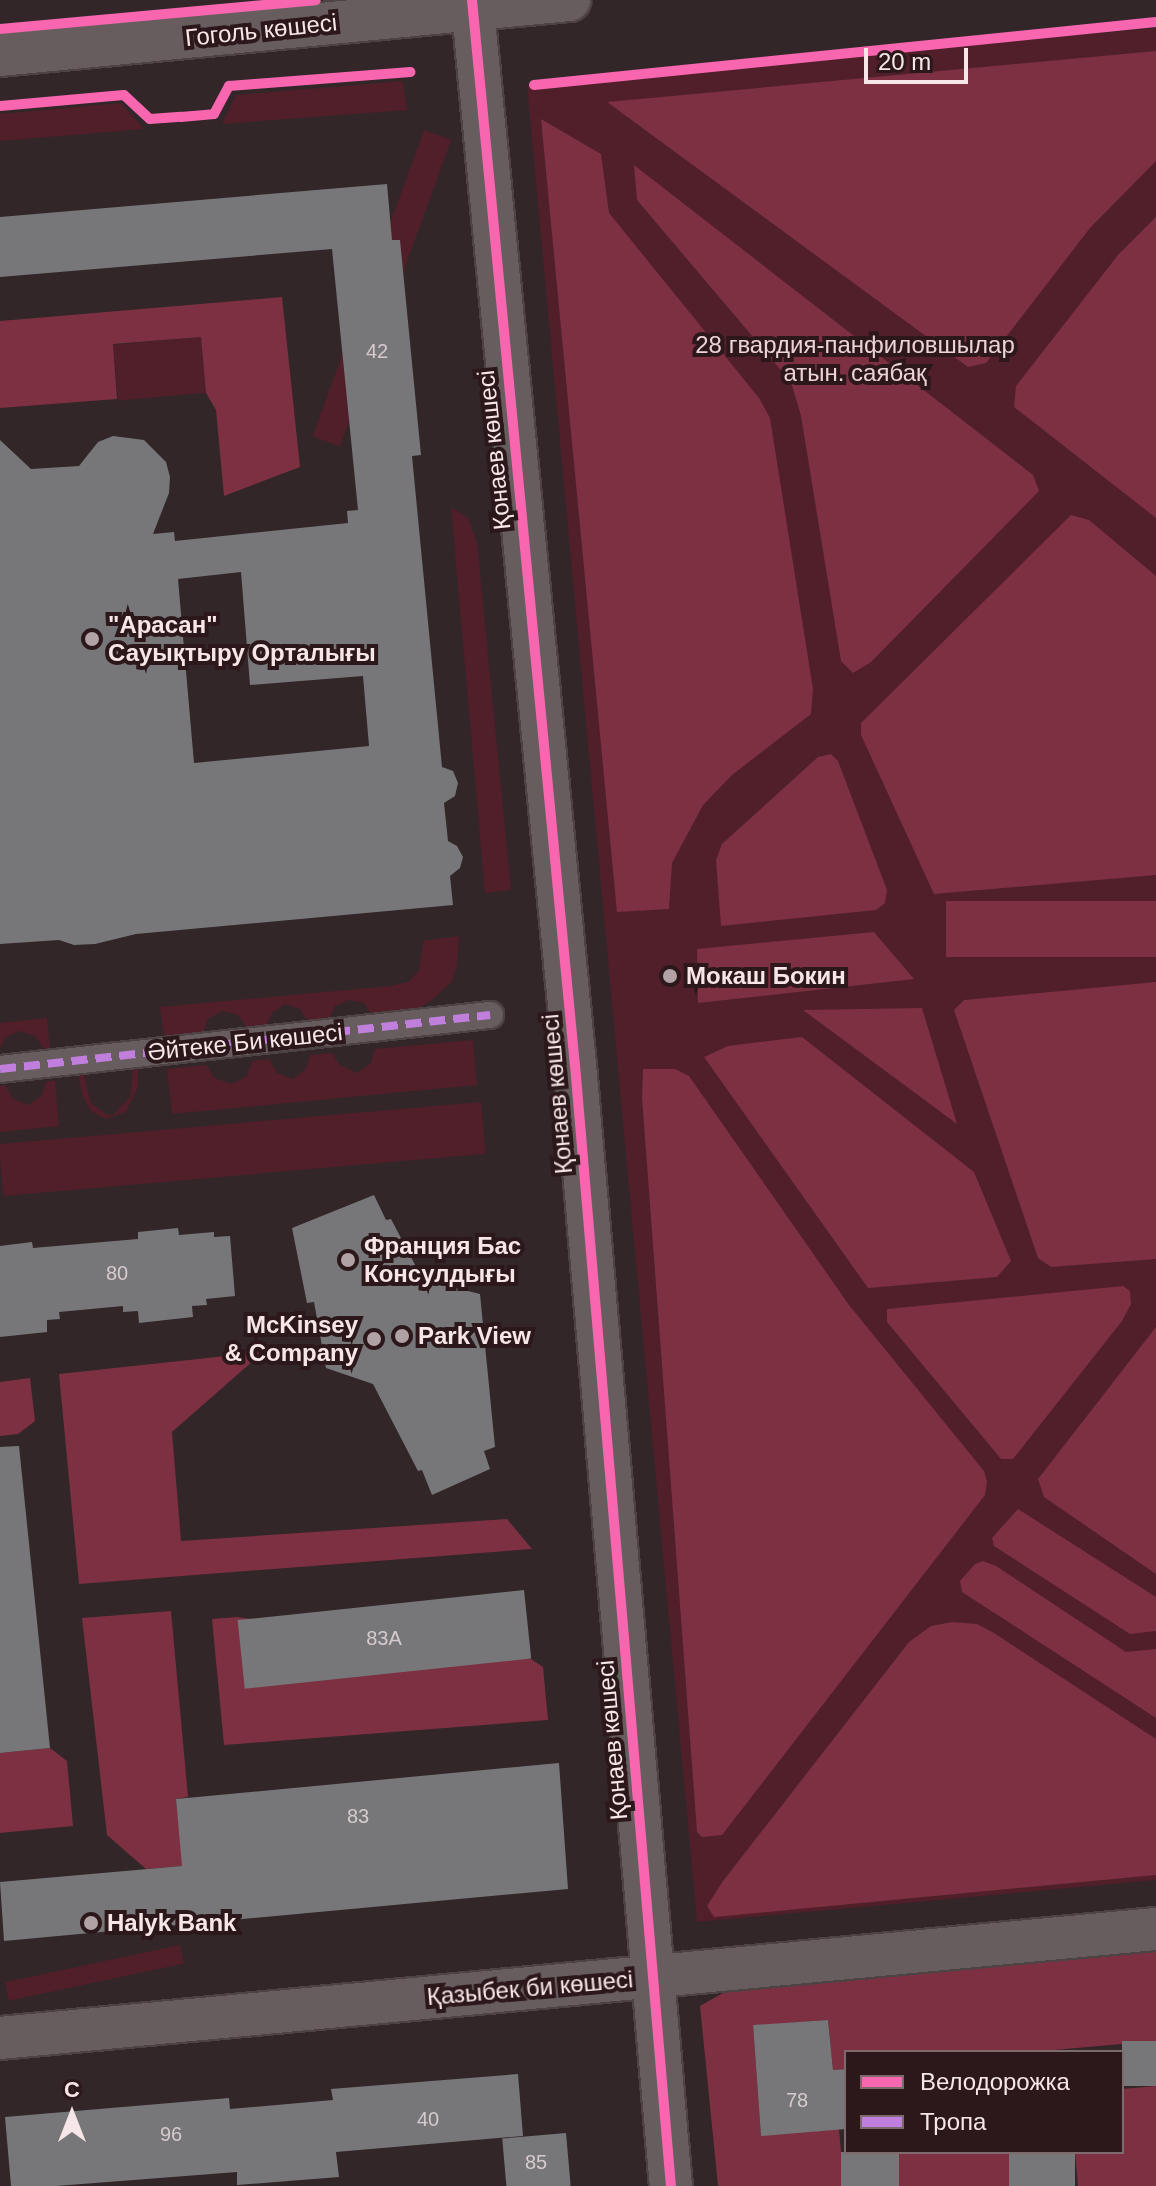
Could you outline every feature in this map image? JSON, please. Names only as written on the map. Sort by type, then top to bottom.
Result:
[{"type":"street","name":"Гоголь көшесі","points":[[0,55],[472,5],[569,0]]},
{"type":"street","name":"Қонаев көшесі","points":[[472,5],[575,1065],[671,2186]]},
{"type":"street","name":"Әйтеке Би көшесі","points":[[0,1069],[490,1015]]},
{"type":"street","name":"Қазыбек би көшесі","points":[[0,2038],[1156,1929]]},
{"type":"green space","name":"28 гвардия-панфиловшылар атын. саябақ","points":[[1156,28],[1156,1880],[697,1922],[527,85]]},
{"type":"green space","points":[[1156,51],[1156,161],[1090,228],[986,363],[968,367],[607,102]]},
{"type":"green space","points":[[403,81],[407,110],[222,124],[236,95]]},
{"type":"green space","points":[[121,103],[144,129],[0,141],[0,114]]},
{"type":"green space","points":[[541,119],[601,154],[609,213],[759,398],[770,418],[813,689],[811,714],[732,775],[703,805],[672,863],[669,909],[617,912]]},
{"type":"green space","points":[[424,130],[451,140],[340,446],[313,436]]},
{"type":"green space","points":[[634,165],[1033,475],[1039,491],[871,662],[853,673],[841,661],[801,416],[791,382],[637,200]]},
{"type":"green space","points":[[1156,217],[1156,518],[1014,407],[1016,386],[1118,255]]},
{"type":"green space","points":[[282,297],[300,467],[224,496],[216,410],[206,393],[201,337],[113,344],[117,399],[0,408],[0,321]]},
{"type":"green space","points":[[201,337],[206,393],[118,400],[113,345]]},
{"type":"green space","points":[[451,507],[468,518],[477,542],[511,890],[485,893]]},
{"type":"green space","points":[[1071,515],[1089,520],[1156,576],[1156,875],[934,894],[861,735],[861,723]]},
{"type":"green space","points":[[831,754],[838,761],[887,890],[885,903],[876,910],[721,926],[716,860],[722,844],[818,757]]},
{"type":"green space","points":[[946,901],[1156,901],[1156,957],[946,957]]},
{"type":"green space","points":[[874,932],[914,979],[698,1003],[697,949]]},
{"type":"green space","points":[[459,936],[457,967],[451,982],[431,1001],[418,1008],[372,1015],[364,1003],[348,1000],[335,1006],[329,1019],[308,1021],[300,1009],[285,1004],[272,1013],[266,1026],[247,1028],[238,1015],[222,1011],[208,1019],[203,1033],[164,1037],[160,1007],[408,982],[419,971],[423,941]]},
{"type":"green space","points":[[1156,982],[1156,1259],[1051,1267],[1038,1258],[954,1010],[964,1000]]},
{"type":"green space","points":[[922,1008],[957,1124],[803,1010]]},
{"type":"green space","points":[[47,1018],[50,1048],[44,1049],[35,1036],[19,1031],[5,1038],[0,1049],[0,1023]]},
{"type":"green space","points":[[802,1037],[974,1172],[1011,1261],[997,1277],[868,1288],[704,1057],[728,1046]]},
{"type":"green space","points":[[473,1040],[477,1085],[172,1114],[167,1069],[207,1065],[214,1078],[232,1084],[247,1076],[252,1061],[269,1059],[277,1073],[293,1079],[306,1069],[310,1055],[332,1053],[340,1065],[357,1073],[371,1063],[374,1049]]},
{"type":"green space","points":[[133,1065],[138,1065],[138,1087],[126,1112],[106,1119],[91,1111],[82,1095],[78,1071],[83,1071],[91,1103],[106,1114],[113,1115],[130,1097]]},
{"type":"green space","points":[[643,1069],[675,1069],[689,1076],[849,1305],[984,1471],[987,1482],[985,1495],[722,1835],[702,1837],[697,1832],[642,1098]]},
{"type":"green space","points":[[55,1080],[59,1126],[0,1132],[0,1086],[5,1085],[13,1099],[29,1105],[42,1095],[46,1082]]},
{"type":"green space","points":[[481,1102],[486,1154],[3,1196],[0,1144]]},
{"type":"green space","points":[[1123,1286],[1130,1291],[1131,1304],[1122,1321],[1013,1459],[1001,1459],[887,1322],[887,1309]]},
{"type":"green space","points":[[1156,1327],[1156,1574],[1044,1497],[1038,1479]]},
{"type":"green space","points":[[263,1352],[172,1432],[181,1541],[507,1519],[532,1549],[79,1584],[59,1374]]},
{"type":"green space","points":[[30,1378],[35,1421],[18,1434],[0,1436],[0,1382]]},
{"type":"green space","points":[[1018,1509],[1156,1597],[1156,1631],[1130,1634],[994,1546],[992,1538]]},
{"type":"green space","points":[[983,1561],[996,1566],[1126,1652],[1156,1649],[1156,1718],[962,1592],[960,1581],[975,1564]]},
{"type":"green space","points":[[171,1611],[188,1797],[176,1799],[183,1866],[146,1869],[107,1835],[82,1618]]},
{"type":"green space","points":[[237,1617],[531,1659],[543,1667],[548,1720],[224,1745],[212,1619]]},
{"type":"green space","points":[[952,1622],[977,1624],[994,1633],[1156,1739],[1156,1875],[714,1917],[707,1906],[723,1881],[909,1642],[931,1626]]},
{"type":"green space","points":[[50,1748],[67,1761],[73,1826],[0,1833],[0,1753]]},
{"type":"green space","points":[[180,1945],[184,1964],[9,2001],[5,1982]]},
{"type":"green space","points":[[1156,1945],[1156,2041],[1054,2050],[844,2050],[844,2069],[833,2070],[828,2020],[753,2026],[761,2135],[839,2129],[844,2186],[718,2186],[700,2006],[737,1985]]},
{"type":"green space","points":[[1156,2086],[1156,2186],[1078,2186],[1075,2154],[1124,2154],[1124,2089]]},
{"type":"green space","points":[[899,2154],[1009,2154],[1009,2186],[899,2186]]},
{"type":"building","name":"\"Арасан\" Сауықтыру Орталығы","points":[[387,184],[392,240],[400,240],[421,455],[412,456],[442,767],[453,771],[458,783],[455,796],[444,803],[448,841],[457,846],[463,857],[460,868],[450,876],[453,905],[136,934],[95,944],[74,945],[59,940],[0,944],[0,440],[31,469],[79,466],[98,442],[113,436],[144,440],[166,462],[170,477],[169,493],[153,534],[174,532],[175,541],[348,523],[347,511],[358,510],[332,249],[0,277],[0,217]],"holes":[[[241,572],[250,685],[363,676],[369,746],[194,763],[178,579]]]},
{"type":"building","name":"Park View","points":[[374,1195],[386,1220],[391,1219],[423,1280],[480,1294],[495,1447],[484,1451],[490,1469],[432,1495],[422,1470],[418,1471],[373,1384],[326,1368],[314,1302],[307,1303],[292,1228]]},
{"type":"building","points":[[178,1228],[179,1235],[214,1232],[214,1237],[230,1236],[235,1296],[206,1299],[207,1305],[192,1306],[193,1317],[139,1323],[138,1311],[123,1312],[123,1306],[59,1312],[60,1319],[47,1320],[47,1332],[0,1337],[0,1246],[32,1242],[33,1248],[138,1239],[138,1232]]},
{"type":"building","points":[[19,1446],[50,1748],[0,1753],[0,1447]]},
{"type":"building","points":[[524,1590],[531,1659],[245,1689],[238,1620]]},
{"type":"building","points":[[559,1763],[568,1889],[4,1941],[0,1882],[182,1866],[176,1799]]},
{"type":"building","points":[[828,2020],[833,2070],[844,2069],[844,2129],[761,2136],[753,2025]]},
{"type":"building","points":[[1122,2041],[1156,2041],[1156,2086],[1124,2086]]},
{"type":"building","points":[[518,2074],[523,2136],[336,2152],[339,2177],[237,2185],[237,2172],[56,2186],[11,2186],[5,2117],[229,2098],[230,2109],[333,2100],[331,2089]]},
{"type":"building","points":[[566,2133],[571,2186],[506,2186],[502,2139]]},
{"type":"building","points":[[841,2152],[899,2154],[899,2186],[841,2186]]},
{"type":"building","points":[[1009,2154],[1075,2154],[1075,2186],[1009,2186]]},
{"type":"marked path","points":[[0,1069],[490,1015]]},
{"type":"cycle path","points":[[0,29],[316,0]]},
{"type":"cycle path","points":[[472,0],[575,1065],[671,2186]]},
{"type":"cycle path","points":[[534,85],[1156,22]]},
{"type":"cycle path","points":[[0,106],[124,95],[150,119],[181,117],[214,114],[229,86],[410,72]]},
{"type":"place","name":"\"Арасан\" Сауықтыру Орталығы","points":[[92,639]]},
{"type":"place","name":"Мокаш Бокин","points":[[670,976]]},
{"type":"place","name":"Франция Бас Консулдығы","points":[[348,1260]]},
{"type":"place","name":"Park View","points":[[402,1336]]},
{"type":"place","name":"McKinsey & Company","points":[[374,1339]]},
{"type":"place","name":"Halyk Bank","points":[[91,1923]]}]
